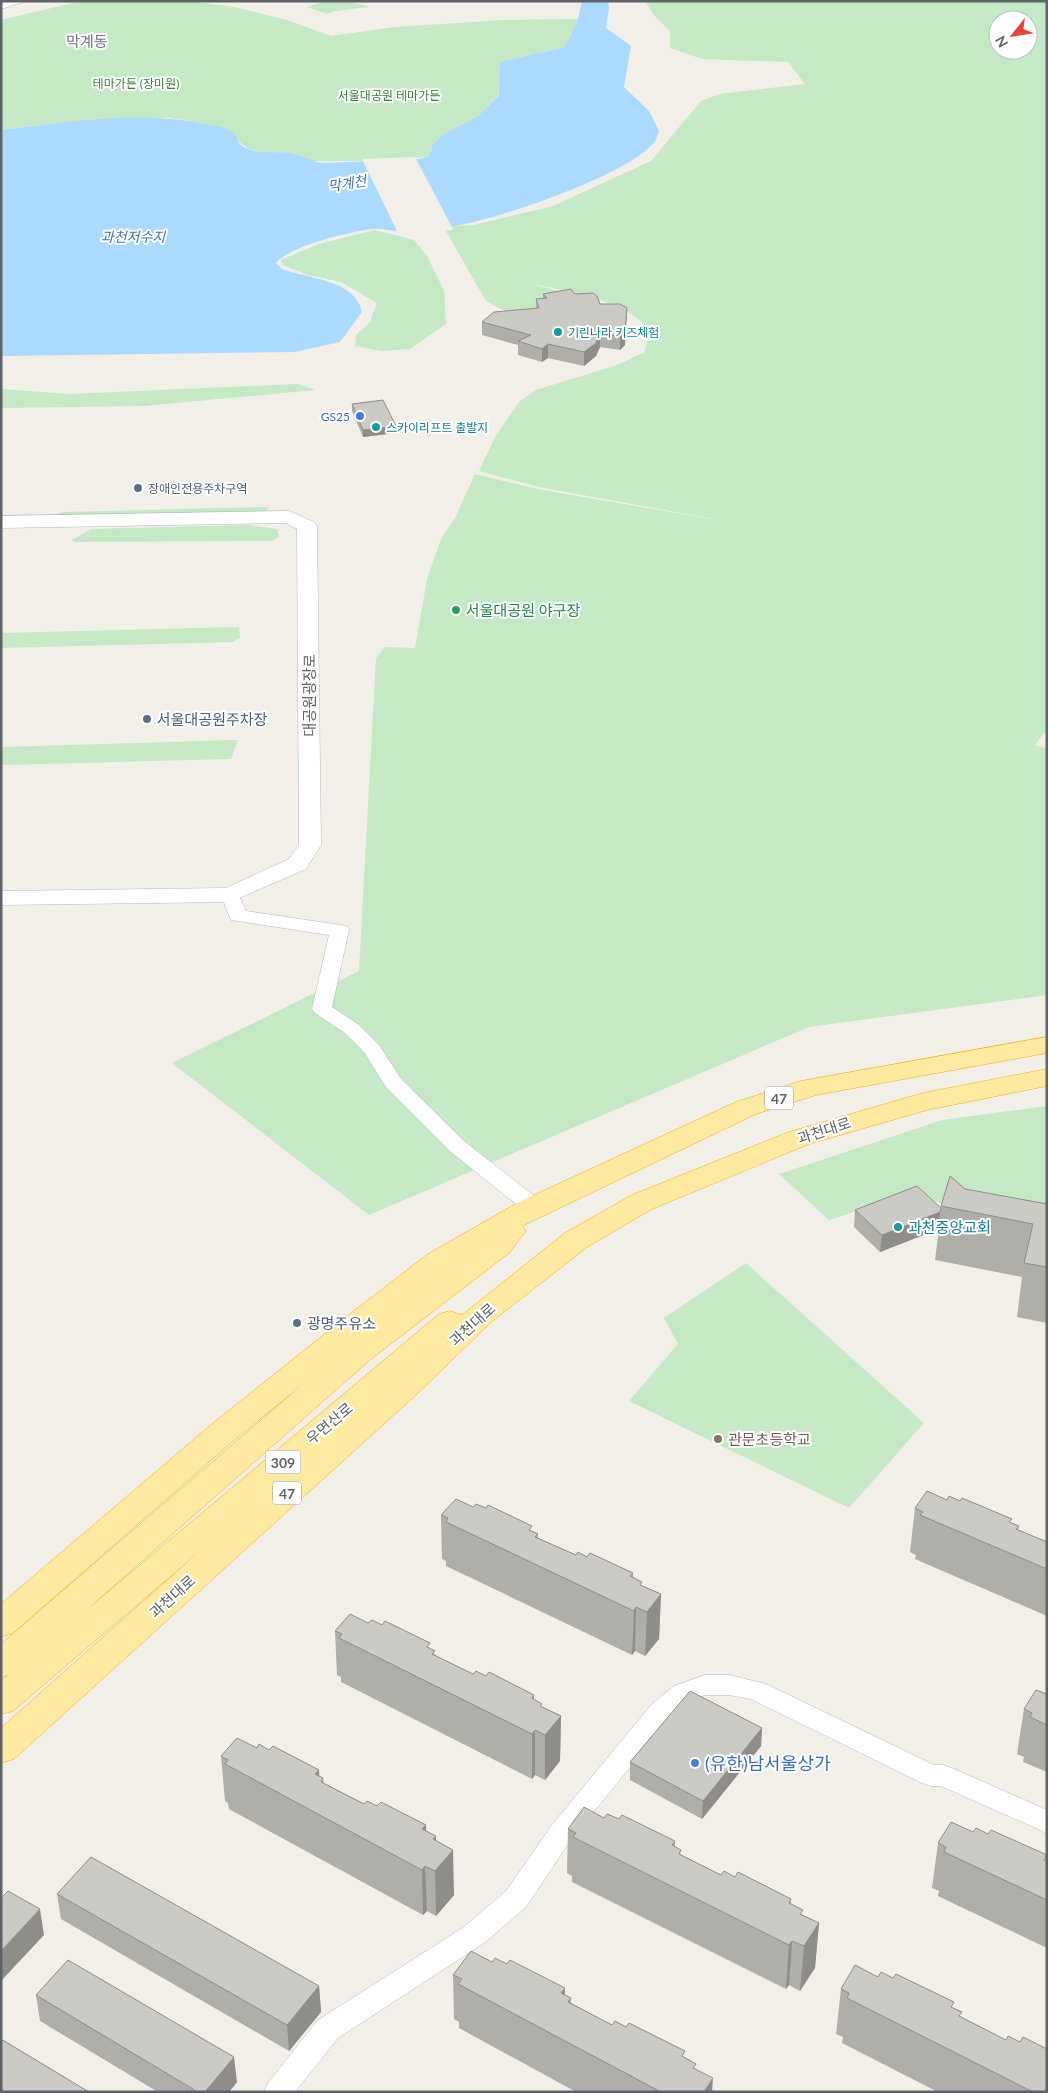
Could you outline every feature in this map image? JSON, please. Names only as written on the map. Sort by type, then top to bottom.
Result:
[{"type":"highway","name":"47","points":[[1,1624],[223,1432],[357,1324],[439,1261],[532,1208],[746,1108],[811,1088],[1047,1045]]},
{"type":"highway","name":"과천대로","points":[[1,1749],[407,1385],[479,1316],[576,1240],[642,1202],[799,1138],[924,1102],[1047,1077]]},
{"type":"highway","name":"309","points":[[1,1664],[360,1352],[498,1246],[532,1208]]},
{"type":"highway","name":"우면산로","points":[[1,1701],[406,1357],[521,1264],[576,1240]]},
{"type":"street","points":[[1,6],[22,1]]},
{"type":"street","name":"대공원광장로","points":[[1,522],[289,517],[307,526],[310,845],[298,864],[230,895],[1,898]]},
{"type":"street","points":[[230,895],[238,916],[325,930],[340,930],[322,1009],[352,1029],[372,1049],[392,1083],[458,1147],[532,1208]]},
{"type":"street","points":[[278,2092],[328,2028],[474,1934],[516,1899],[561,1833],[661,1711],[673,1698],[693,1687],[731,1684],[757,1691],[931,1776],[943,1775],[1047,1822]]},
{"type":"green space","name":"서울대공원 테마가든","points":[[81,1],[191,1],[234,7],[287,20],[331,36],[395,27],[504,20],[578,19],[565,47],[501,62],[499,94],[478,116],[444,134],[433,144],[429,156],[399,161],[309,161],[301,156],[289,153],[260,152],[249,149],[238,141],[190,121],[168,118],[96,119],[1,130],[1,20]]},
{"type":"green space","points":[[326,1],[347,1],[370,7],[335,11],[327,14],[307,7]]},
{"type":"green space","points":[[645,1],[1047,1],[1047,729],[1035,745],[1047,749],[1047,995],[809,1027],[369,1215],[172,1063],[359,971],[376,658],[385,647],[415,648],[427,579],[441,539],[455,518],[475,474],[537,489],[741,524],[539,487],[479,471],[495,437],[519,402],[536,390],[617,365],[645,352],[648,336],[643,324],[617,306],[598,299],[530,283],[568,294],[544,307],[509,313],[486,301],[446,231],[453,230],[451,226],[474,225],[553,206],[651,161],[701,101],[720,94],[805,84],[788,62],[702,59],[670,48],[670,31],[653,14]]},
{"type":"green space","points":[[375,230],[414,240],[427,256],[444,291],[446,324],[410,349],[381,351],[355,346],[356,335],[370,322],[377,303],[341,282],[308,275],[283,265],[281,260],[319,244]]},
{"type":"green space","points":[[298,384],[315,390],[144,406],[1,408],[1,389],[70,394]]},
{"type":"green space","points":[[269,507],[265,513],[53,518],[62,512]]},
{"type":"green space","points":[[249,525],[277,529],[279,537],[272,541],[75,542],[72,540],[91,529]]},
{"type":"green space","points":[[239,627],[240,638],[233,642],[1,648],[1,633]]},
{"type":"green space","points":[[238,740],[231,759],[1,765],[1,747]]},
{"type":"green space","points":[[1047,1106],[1047,1242],[913,1193],[829,1220],[779,1174],[942,1120]]},
{"type":"green space","points":[[746,1263],[924,1423],[849,1508],[629,1401],[678,1344],[664,1318]]},
{"type":"water","name":"과천저수지","points":[[582,1],[608,1],[609,8],[606,28],[631,46],[624,87],[649,111],[659,131],[653,143],[636,158],[613,171],[585,184],[524,207],[447,227],[403,231],[374,229],[361,231],[320,241],[293,251],[283,257],[276,263],[282,269],[341,287],[358,301],[362,312],[340,342],[295,352],[1,356],[1,130],[105,118],[157,118],[183,120],[222,128],[234,133],[240,144],[247,149],[259,152],[290,153],[322,163],[419,159],[429,156],[433,144],[444,134],[478,116],[499,95],[500,62],[565,47],[578,19]]},
{"type":"pier","points":[[415,157],[453,229],[398,233],[362,159]]},
{"type":"building","name":"기린나라 키즈체험","points":[[571,289],[575,294],[593,293],[597,296],[600,304],[620,304],[627,308],[625,331],[620,336],[600,334],[596,343],[584,352],[548,344],[542,349],[518,341],[531,335],[482,322],[494,312],[539,308],[536,299],[547,298],[543,294]]},
{"type":"building","name":"스카이리프트 출발지","points":[[383,400],[396,426],[363,430],[352,404]]},
{"type":"building","points":[[950,1176],[965,1189],[1047,1204],[1047,1267],[1024,1263],[1033,1224],[941,1206]]},
{"type":"building","points":[[917,1186],[941,1208],[940,1212],[882,1235],[855,1210]]},
{"type":"building","points":[[927,1491],[947,1500],[949,1496],[960,1501],[962,1498],[1012,1519],[1009,1522],[1019,1526],[1016,1529],[1047,1542],[1047,1569],[920,1515],[923,1512],[915,1508]]},
{"type":"building","points":[[456,1499],[473,1507],[476,1504],[486,1508],[488,1505],[532,1526],[529,1530],[538,1534],[535,1537],[576,1555],[578,1552],[587,1557],[590,1553],[633,1573],[630,1576],[642,1582],[640,1585],[661,1594],[647,1612],[636,1607],[634,1611],[446,1522],[448,1518],[441,1515]]},
{"type":"building","points":[[350,1614],[368,1623],[372,1620],[382,1625],[385,1621],[430,1643],[427,1647],[435,1651],[432,1654],[473,1674],[476,1671],[486,1676],[489,1672],[534,1695],[532,1698],[542,1704],[540,1706],[561,1716],[545,1735],[535,1730],[532,1734],[339,1638],[342,1634],[335,1631]]},
{"type":"building","points":[[1036,1690],[1047,1694],[1047,1725],[1030,1717],[1032,1713],[1024,1709]]},
{"type":"building","name":"(유한)남서울상가","points":[[690,1691],[762,1728],[703,1801],[630,1762]]},
{"type":"building","points":[[237,1738],[257,1748],[259,1744],[269,1750],[273,1746],[319,1770],[315,1774],[323,1778],[321,1782],[364,1804],[367,1801],[377,1806],[381,1802],[426,1825],[422,1829],[436,1836],[433,1839],[453,1850],[435,1871],[425,1866],[422,1870],[225,1764],[228,1760],[221,1756]]},
{"type":"building","points":[[584,1807],[604,1818],[607,1814],[619,1819],[622,1815],[675,1841],[672,1845],[681,1850],[679,1854],[721,1875],[724,1871],[735,1877],[738,1872],[791,1899],[789,1903],[803,1910],[800,1914],[819,1923],[804,1946],[792,1941],[789,1945],[573,1837],[576,1833],[568,1829]]},
{"type":"building","points":[[951,1822],[973,1832],[976,1828],[988,1834],[991,1830],[1047,1855],[1044,1860],[1047,1861],[1047,1900],[944,1852],[946,1847],[938,1843]]},
{"type":"building","points":[[91,1857],[319,1986],[287,2025],[57,1894]]},
{"type":"building","points":[[8,1891],[40,1909],[1,1951],[1,1898]]},
{"type":"building","points":[[471,1951],[492,1962],[495,1958],[507,1964],[510,1960],[565,1988],[561,1993],[571,1998],[568,2002],[612,2025],[615,2021],[626,2027],[629,2023],[685,2051],[682,2056],[696,2064],[693,2068],[713,2078],[704,2092],[661,2092],[458,1984],[462,1979],[453,1975]]},
{"type":"building","points":[[68,1960],[234,2057],[205,2092],[198,2092],[36,1995]]},
{"type":"building","points":[[855,1965],[878,1977],[881,1972],[893,1978],[896,1974],[954,2002],[951,2007],[962,2012],[959,2016],[1006,2040],[1008,2036],[1020,2042],[1023,2037],[1047,2049],[1047,2092],[1033,2092],[847,1998],[849,1993],[841,1989]]},
{"type":"building","points":[[1,2039],[89,2092],[1,2092]]},
{"type":"place","name":"기린나라 키즈체험","points":[[558,332]]},
{"type":"place","name":"GS25","points":[[360,416]]},
{"type":"place","name":"스카이리프트 출발지","points":[[376,427]]},
{"type":"place","name":"장애인전용주차구역","points":[[138,488]]},
{"type":"place","name":"서울대공원 야구장","points":[[456,610]]},
{"type":"place","name":"서울대공원주차장","points":[[147,719]]},
{"type":"place","name":"과천중앙교회","points":[[898,1227]]},
{"type":"place","name":"광명주유소","points":[[297,1323]]},
{"type":"place","name":"관문초등학교","points":[[718,1439]]},
{"type":"place","name":"(유한)남서울상가","points":[[695,1763]]},
{"type":"district","name":"막계동","points":[[87,41]]},
{"type":"park label","name":"테마가든 (장미원)","points":[[136,83]]},
{"type":"water label","name":"막계천","points":[[347,183]]}]
